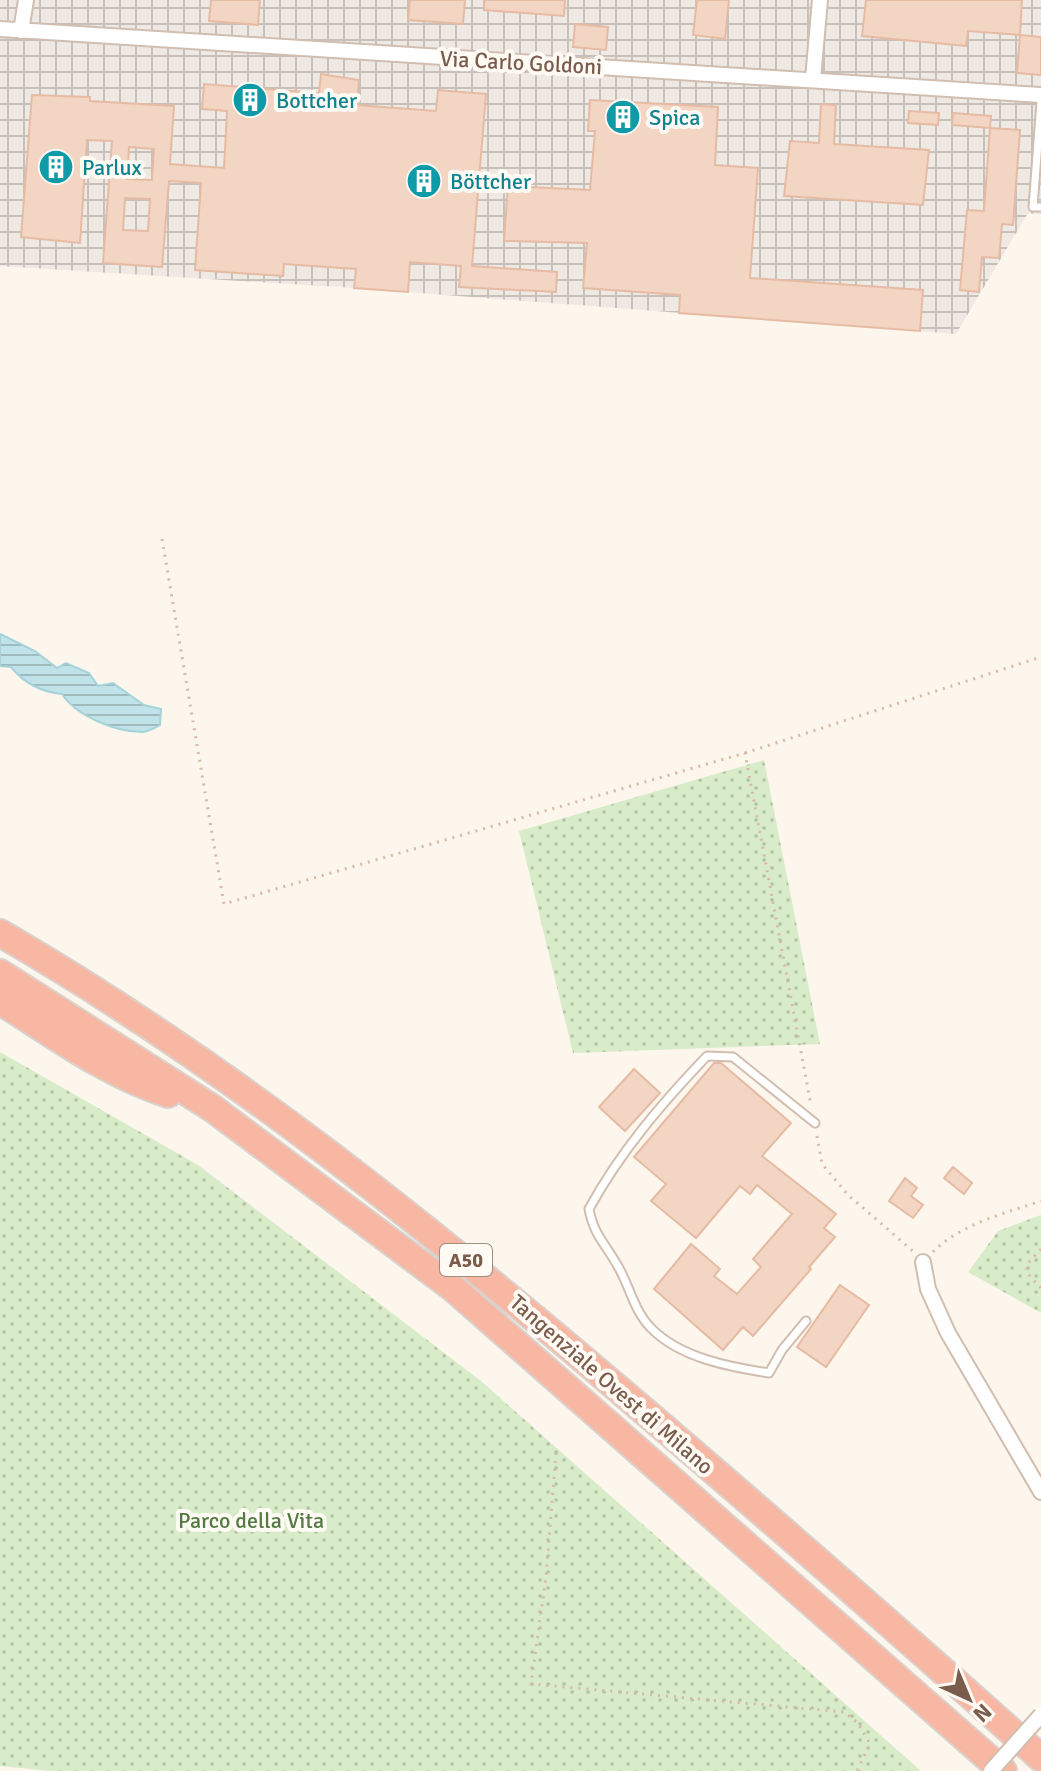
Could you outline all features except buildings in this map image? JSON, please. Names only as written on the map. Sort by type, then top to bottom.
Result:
[{"type":"highway","points":[[0,917],[54,965]]},
{"type":"highway","name":"Tangenziale Ovest di Milano","points":[[0,933],[54,965],[289,1123],[389,1197],[642,1409],[1041,1758]]},
{"type":"highway","name":"Tangenziale Ovest di Milano","points":[[0,973],[212,1108],[453,1288],[1003,1771]]},
{"type":"highway","points":[[0,1001],[97,1060],[153,1089],[212,1108]]},
{"type":"street","points":[[21,31],[26,0]]},
{"type":"street","points":[[813,79],[820,0]]},
{"type":"street","name":"Via Carlo Goldoni","points":[[0,29],[1041,95]]},
{"type":"street","points":[[923,1262],[928,1289],[948,1333],[1041,1492]]},
{"type":"street","points":[[991,1771],[1041,1715]]},
{"type":"lane","points":[[1041,102],[1033,207],[1041,207]]},
{"type":"lane","points":[[806,1321],[782,1350],[769,1373],[730,1367],[687,1352],[651,1328],[629,1295],[617,1263],[593,1229],[589,1209],[624,1152],[707,1056],[733,1057],[815,1123]]},
{"type":"path","points":[[162,539],[224,904],[745,753],[1041,657]]},
{"type":"path","points":[[745,753],[822,1164],[848,1195],[901,1238],[923,1262],[937,1247],[967,1230],[1041,1201]]},
{"type":"path","points":[[1041,1249],[1027,1264],[1027,1273],[1041,1288]]},
{"type":"path","points":[[556,1453],[546,1577],[531,1684],[844,1712],[858,1723],[870,1744],[857,1771]]},
{"type":"shaded area","points":[[0,0],[1041,0],[1041,215],[1028,213],[956,334],[354,288],[0,266]]},
{"type":"green space","points":[[764,760],[820,1044],[573,1053],[519,831]]},
{"type":"green space","name":"Parco della Vita","points":[[0,1052],[198,1165],[481,1381],[921,1771],[51,1771],[0,1766]]},
{"type":"green space","points":[[1041,1215],[1041,1313],[968,1272],[998,1231]]},
{"type":"water","points":[[0,634],[35,651],[57,668],[66,663],[89,673],[98,686],[113,683],[144,705],[161,709],[160,725],[142,732],[109,726],[87,716],[62,694],[34,686],[11,667],[0,666]]},
{"type":"place","name":"Bottcher","points":[[250,100]]},
{"type":"place","name":"Spica","points":[[623,117]]},
{"type":"place","name":"Parlux","points":[[56,167]]},
{"type":"place","name":"Böttcher","points":[[424,181]]}]
